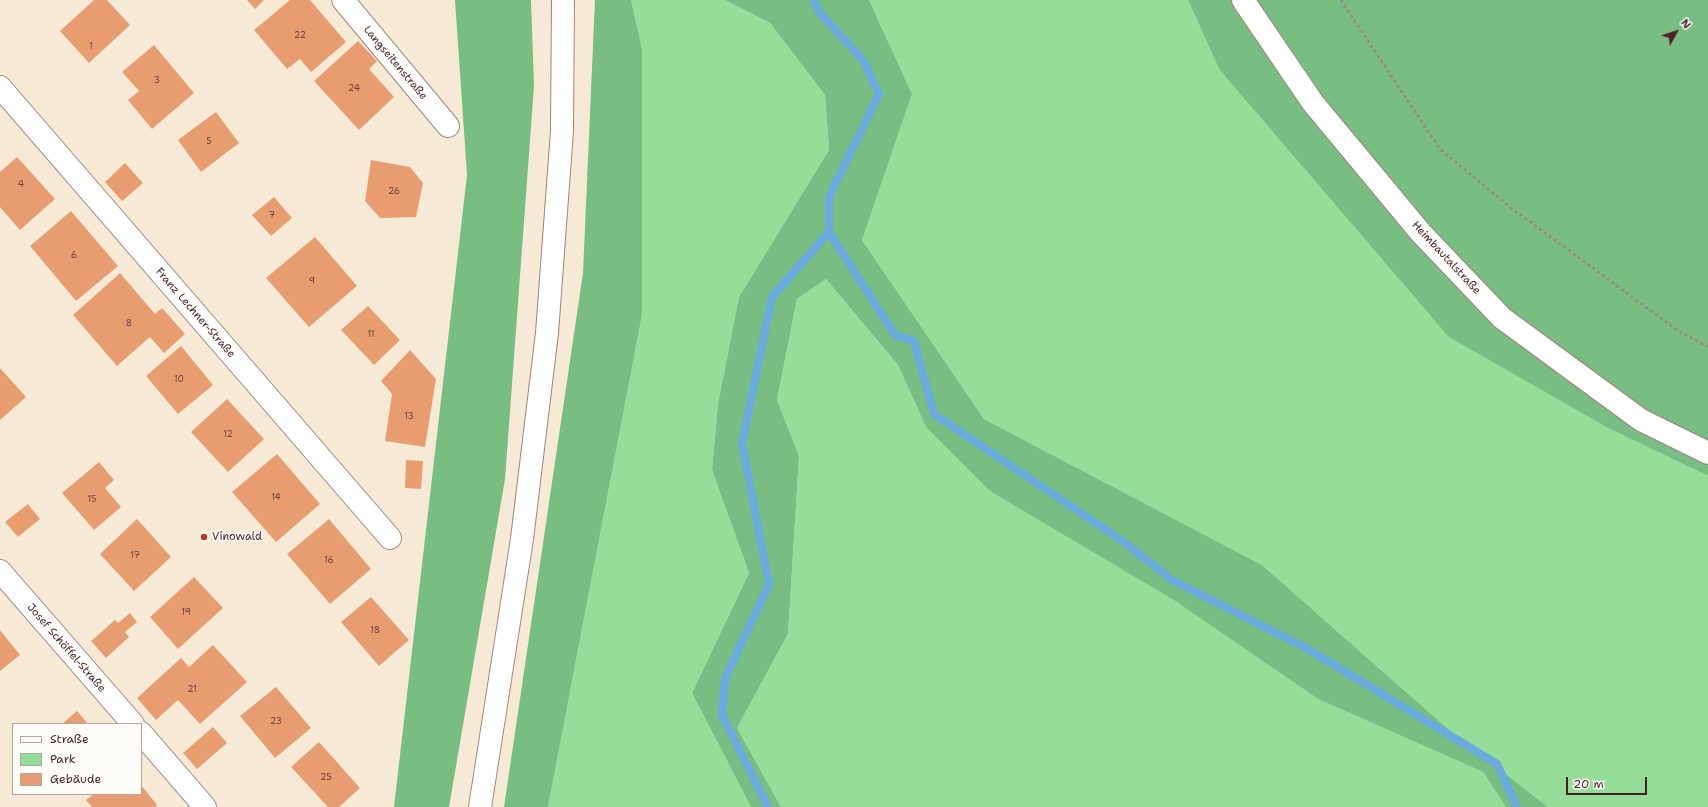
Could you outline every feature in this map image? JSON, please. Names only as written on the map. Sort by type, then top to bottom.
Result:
[{"type":"street","name":"Langseitenstraße","points":[[343,0],[448,126]]},
{"type":"street","points":[[480,807],[522,540],[548,332],[562,131],[563,0]]},
{"type":"street","name":"Heimbautalstraße","points":[[1243,0],[1313,103],[1421,232],[1502,318],[1641,420],[1708,453]]},
{"type":"street","name":"Franz Lechner-Straße","points":[[0,87],[390,538]]},
{"type":"street","name":"Josef Schöffel-Straße","points":[[0,572],[132,723]]},
{"type":"street","points":[[142,734],[205,807]]},
{"type":"path","points":[[1341,0],[1440,149],[1510,207],[1677,330],[1708,347]]},
{"type":"green space","points":[[455,0],[531,0],[534,86],[505,479],[449,807],[394,807],[467,175]]},
{"type":"green space","points":[[595,0],[631,0],[642,48],[642,315],[548,807],[504,807],[583,273]]},
{"type":"green space","points":[[631,0],[725,0],[770,23],[825,95],[829,150],[739,297],[718,404],[712,470],[749,573],[692,693],[751,807],[548,807],[642,315],[642,48]]},
{"type":"green space","points":[[725,0],[869,0],[912,94],[862,240],[984,419],[1262,565],[1448,729],[1548,807],[1506,807],[1483,772],[1318,699],[1174,600],[990,491],[926,427],[898,365],[826,279],[797,299],[777,400],[799,456],[788,634],[737,728],[781,807],[751,807],[692,693],[749,573],[712,470],[718,404],[739,297],[829,150],[825,95],[770,23]]},
{"type":"green space","points":[[869,0],[1188,0],[1219,69],[1610,429],[1708,476],[1708,807],[1548,807],[1448,729],[1262,565],[984,419],[862,240],[912,94]]},
{"type":"green space","points":[[1188,0],[1708,0],[1708,476],[1610,429],[1449,337],[1219,69]]},
{"type":"green space","points":[[826,279],[898,365],[926,427],[1318,699],[1483,772],[1506,807],[781,807],[737,728],[788,634],[799,456],[777,400],[797,299]]},
{"type":"building","points":[[94,0],[107,0],[130,25],[89,63],[60,31]]},
{"type":"building","points":[[247,0],[264,0],[255,9]]},
{"type":"building","points":[[290,0],[310,0],[346,42],[311,72],[300,59],[287,69],[254,30]]},
{"type":"building","points":[[358,41],[377,61],[369,69],[394,97],[359,130],[314,81]]},
{"type":"building","points":[[154,45],[194,93],[152,129],[128,100],[139,91],[122,72]]},
{"type":"building","points":[[216,112],[239,143],[201,172],[178,140]]},
{"type":"building","points":[[17,157],[55,199],[20,230],[0,207],[0,172]]},
{"type":"building","points":[[371,160],[410,167],[423,183],[416,217],[380,218],[365,201]]},
{"type":"building","points":[[125,163],[143,183],[122,201],[105,182]]},
{"type":"building","points":[[274,197],[292,218],[271,236],[252,215]]},
{"type":"building","points":[[71,211],[118,266],[76,301],[30,246]]},
{"type":"building","points":[[315,237],[357,286],[309,327],[266,278]]},
{"type":"building","points":[[120,273],[155,314],[162,308],[185,334],[164,353],[150,337],[117,366],[73,315]]},
{"type":"building","points":[[368,306],[400,340],[374,365],[341,330]]},
{"type":"building","points":[[181,346],[213,385],[178,414],[146,376]]},
{"type":"building","points":[[410,350],[436,379],[425,447],[385,441],[392,394],[381,381]]},
{"type":"building","points":[[0,368],[26,397],[0,420]]},
{"type":"building","points":[[227,399],[264,439],[228,472],[191,432]]},
{"type":"building","points":[[277,454],[320,504],[276,542],[232,492]]},
{"type":"building","points":[[406,460],[423,461],[421,489],[405,488]]},
{"type":"building","points":[[99,462],[114,480],[105,488],[121,507],[94,530],[62,493]]},
{"type":"building","points":[[28,504],[40,519],[18,537],[5,522]]},
{"type":"building","points":[[137,519],[171,557],[134,591],[100,554]]},
{"type":"building","points":[[329,519],[371,569],[330,604],[287,554]]},
{"type":"building","points":[[194,577],[223,608],[178,649],[150,617]]},
{"type":"building","points":[[371,597],[409,640],[379,666],[341,622]]},
{"type":"building","points":[[130,613],[137,622],[125,632],[129,637],[106,658],[91,641],[115,620],[118,623]]},
{"type":"building","points":[[0,630],[20,655],[0,671]]},
{"type":"building","points":[[213,645],[247,682],[200,724],[178,700],[156,720],[137,698],[181,658],[189,667]]},
{"type":"building","points":[[276,687],[311,728],[275,758],[240,716]]},
{"type":"building","points":[[77,711],[87,723],[63,723]]},
{"type":"building","points":[[213,727],[227,743],[197,769],[183,753]]},
{"type":"building","points":[[319,742],[360,788],[339,807],[328,807],[291,767]]},
{"type":"building","points":[[142,786],[157,805],[155,807],[92,807],[86,800],[93,795],[142,795]]},
{"type":"waterway","points":[[814,0],[819,12],[863,60],[879,94],[829,197],[829,232],[895,335],[914,341],[934,414],[1124,542],[1172,580],[1308,649],[1497,764],[1517,807]]},
{"type":"waterway","points":[[768,807],[722,715],[725,679],[769,584],[742,443],[772,297],[829,232]]},
{"type":"place","name":"Vinowald","points":[[204,537]]}]
